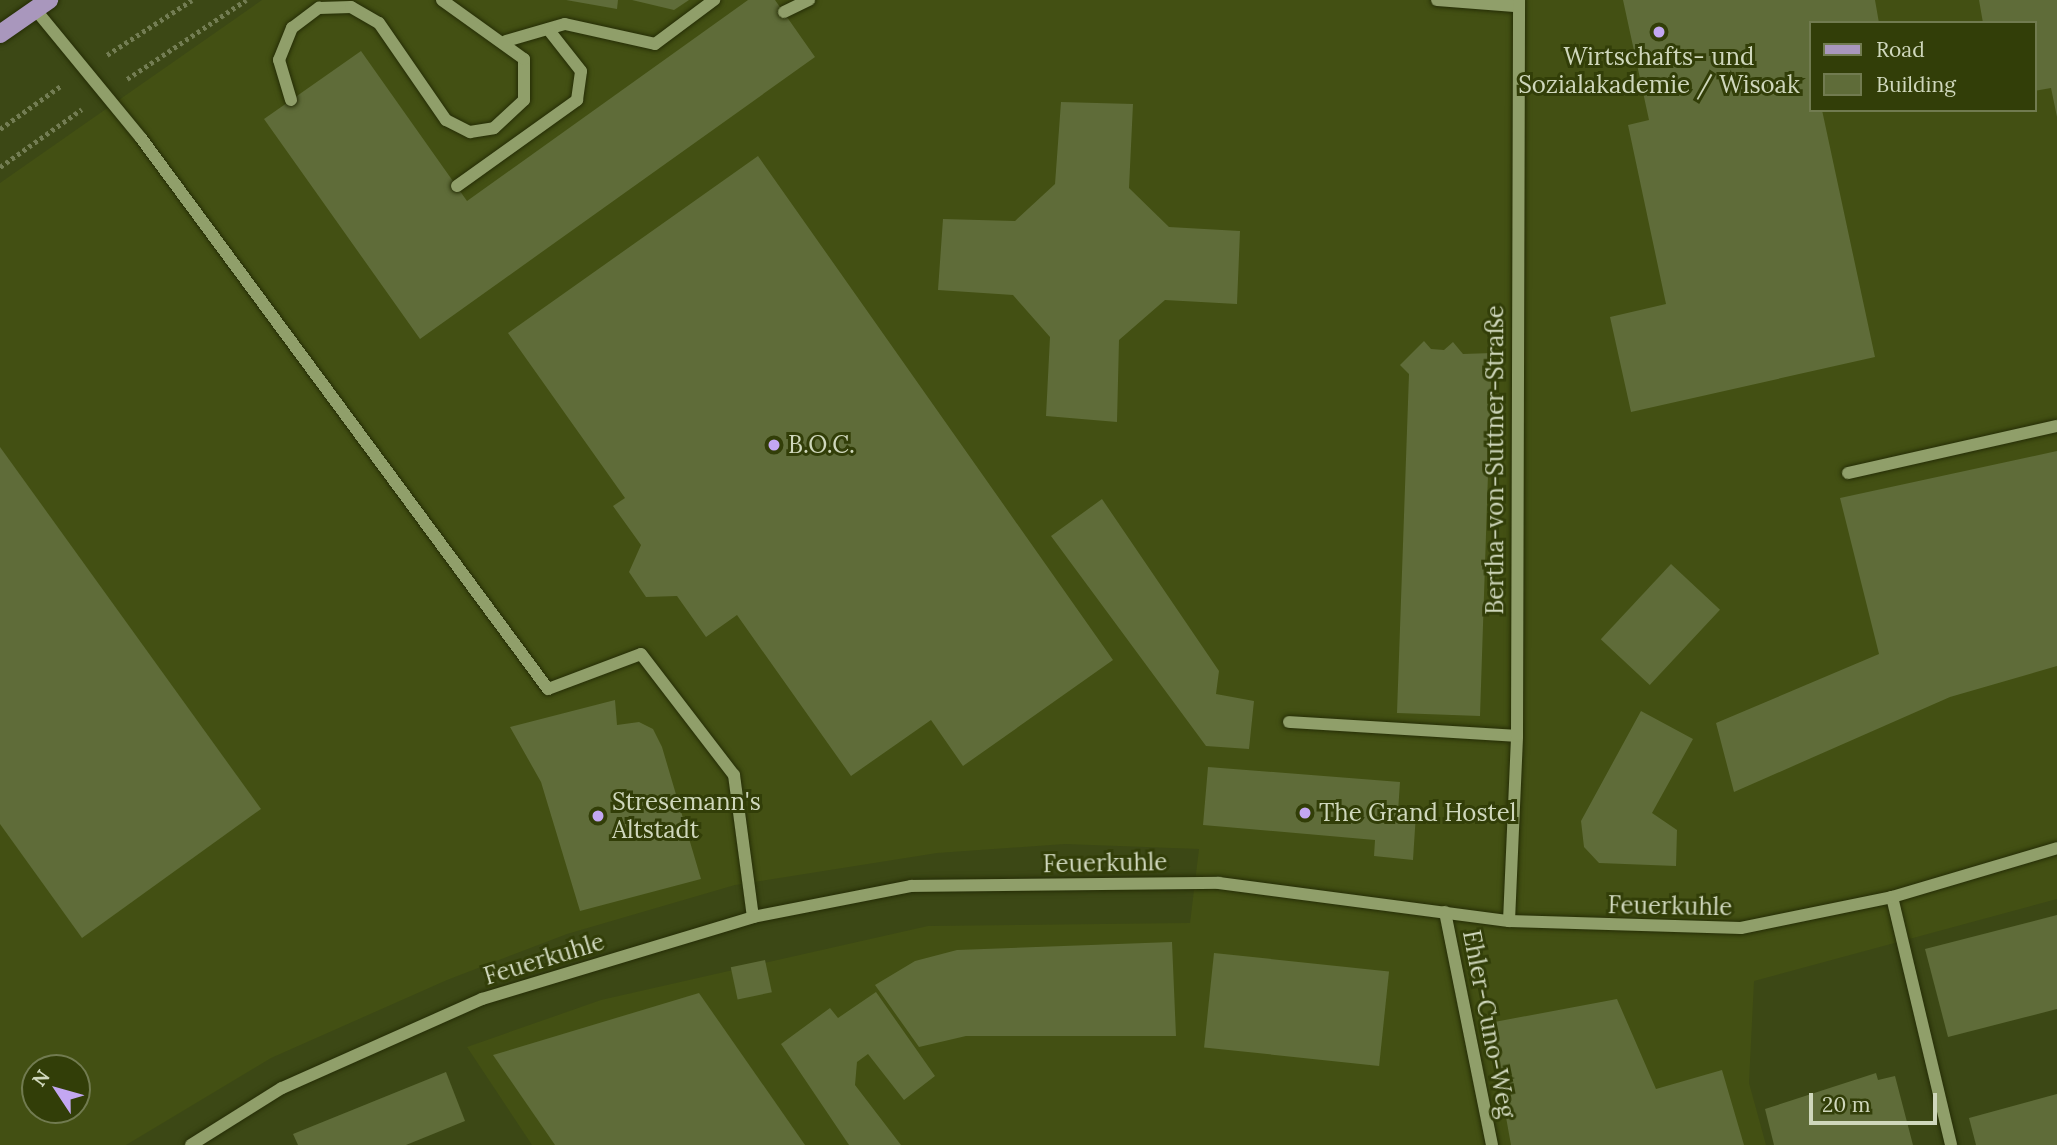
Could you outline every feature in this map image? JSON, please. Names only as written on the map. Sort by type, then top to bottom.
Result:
[{"type":"main road","points":[[0,34],[42,5]]},
{"type":"street","points":[[506,41],[565,24],[655,44],[714,0]]},
{"type":"street","points":[[784,12],[809,0]]},
{"type":"street","points":[[1437,0],[1517,3]]},
{"type":"street","points":[[291,100],[280,77],[282,43],[319,8],[351,7],[379,23],[446,120],[470,132],[494,128],[524,100],[528,71],[506,41],[444,1]]},
{"type":"street","name":"Bertha-von-Suttner-Straße","points":[[1509,921],[1517,736],[1517,3]]},
{"type":"street","points":[[42,5],[84,70],[548,689],[641,654],[734,775],[752,917]]},
{"type":"street","points":[[457,186],[576,100],[581,71],[548,29]]},
{"type":"street","points":[[1848,474],[2057,426]]},
{"type":"street","points":[[1289,722],[1517,736]]},
{"type":"street","name":"Feuerkuhle","points":[[191,1145],[282,1088],[482,999],[752,917],[911,886],[1219,883],[1509,921],[1741,928],[1892,897],[2057,848]]},
{"type":"street","points":[[1892,897],[1951,1145]]},
{"type":"street","name":"Ehler-Cuno-Weg","points":[[1445,912],[1492,1145]]},
{"type":"path","points":[[0,129],[84,70],[192,0]]},
{"type":"shaded area","points":[[262,0],[2057,0],[2057,899],[1754,981],[1749,1083],[1766,1145],[532,1145],[467,1047],[601,1000],[928,926],[1190,923],[1199,849],[1065,844],[937,853],[735,885],[567,934],[447,980],[271,1058],[126,1145],[0,1145],[0,183]]},
{"type":"building","points":[[566,0],[618,0],[617,9]]},
{"type":"building","points":[[632,0],[689,0],[674,10]]},
{"type":"building","points":[[748,0],[775,0],[815,57],[420,339],[264,119],[361,51],[467,201]]},
{"type":"building","points":[[1623,0],[1875,0],[1879,21],[1808,21],[1808,112],[1822,112],[1875,357],[1631,412],[1610,317],[1666,304],[1628,125],[1649,120]]},
{"type":"building","points":[[1979,0],[2057,0],[2057,117],[2051,88],[2036,91],[2036,21],[1983,21]]},
{"type":"building","points":[[1061,102],[1133,104],[1129,188],[1169,227],[1240,231],[1237,304],[1165,300],[1119,340],[1117,422],[1046,416],[1050,337],[1013,295],[938,290],[943,219],[1015,221],[1055,184]]},
{"type":"building","name":"B.O.C.","points":[[758,156],[1113,660],[963,766],[931,720],[851,776],[737,615],[706,637],[677,596],[646,597],[629,572],[641,545],[613,506],[625,498],[508,333]]},
{"type":"building","points":[[1424,341],[1431,349],[1444,350],[1453,342],[1463,354],[1492,353],[1480,716],[1397,713],[1409,374],[1400,365]]},
{"type":"building","points":[[0,447],[261,809],[82,938],[0,824]]},
{"type":"building","points":[[2057,451],[2057,666],[1950,697],[1734,792],[1716,723],[1879,654],[1840,498]]},
{"type":"building","points":[[1102,499],[1219,671],[1216,694],[1254,701],[1249,749],[1206,746],[1051,536]]},
{"type":"building","points":[[1671,564],[1720,610],[1650,685],[1601,639]]},
{"type":"building","points":[[615,700],[617,725],[639,722],[653,729],[662,747],[701,879],[580,911],[541,782],[510,727]]},
{"type":"building","points":[[1641,711],[1693,739],[1652,813],[1677,830],[1676,866],[1599,863],[1584,847],[1581,821]]},
{"type":"building","name":"The Grand Hostel","points":[[1208,767],[1400,782],[1398,812],[1416,813],[1413,860],[1374,856],[1375,840],[1203,825]]},
{"type":"building","points":[[2057,915],[2057,1009],[1948,1037],[1925,949]]},
{"type":"building","points":[[1172,942],[1176,1036],[966,1036],[919,1047],[875,985],[915,961],[957,950]]},
{"type":"building","points":[[1214,953],[1389,971],[1379,1066],[1204,1047]]},
{"type":"building","points":[[765,960],[772,992],[738,1000],[731,967]]},
{"type":"building","points":[[876,992],[935,1076],[904,1100],[868,1054],[857,1062],[855,1085],[901,1145],[849,1145],[781,1044],[830,1008],[838,1018]]},
{"type":"building","points":[[699,993],[805,1145],[555,1145],[493,1055]]},
{"type":"building","points":[[1617,999],[1656,1089],[1722,1070],[1744,1145],[1511,1145],[1489,1023]]},
{"type":"building","points":[[446,1072],[465,1121],[406,1145],[298,1145],[293,1134]]},
{"type":"building","points":[[1876,1073],[1878,1080],[1895,1076],[1913,1145],[1774,1145],[1765,1109]]},
{"type":"building","points":[[2057,1094],[2057,1145],[1976,1145],[1969,1118]]},
{"type":"place","name":"Wirtschafts- und Sozialakademie / Wisoak","points":[[1659,32]]},
{"type":"place","name":"B.O.C.","points":[[774,445]]},
{"type":"place","name":"The Grand Hostel","points":[[1305,813]]},
{"type":"place","name":"Stresemann's Altstadt","points":[[598,816]]}]
